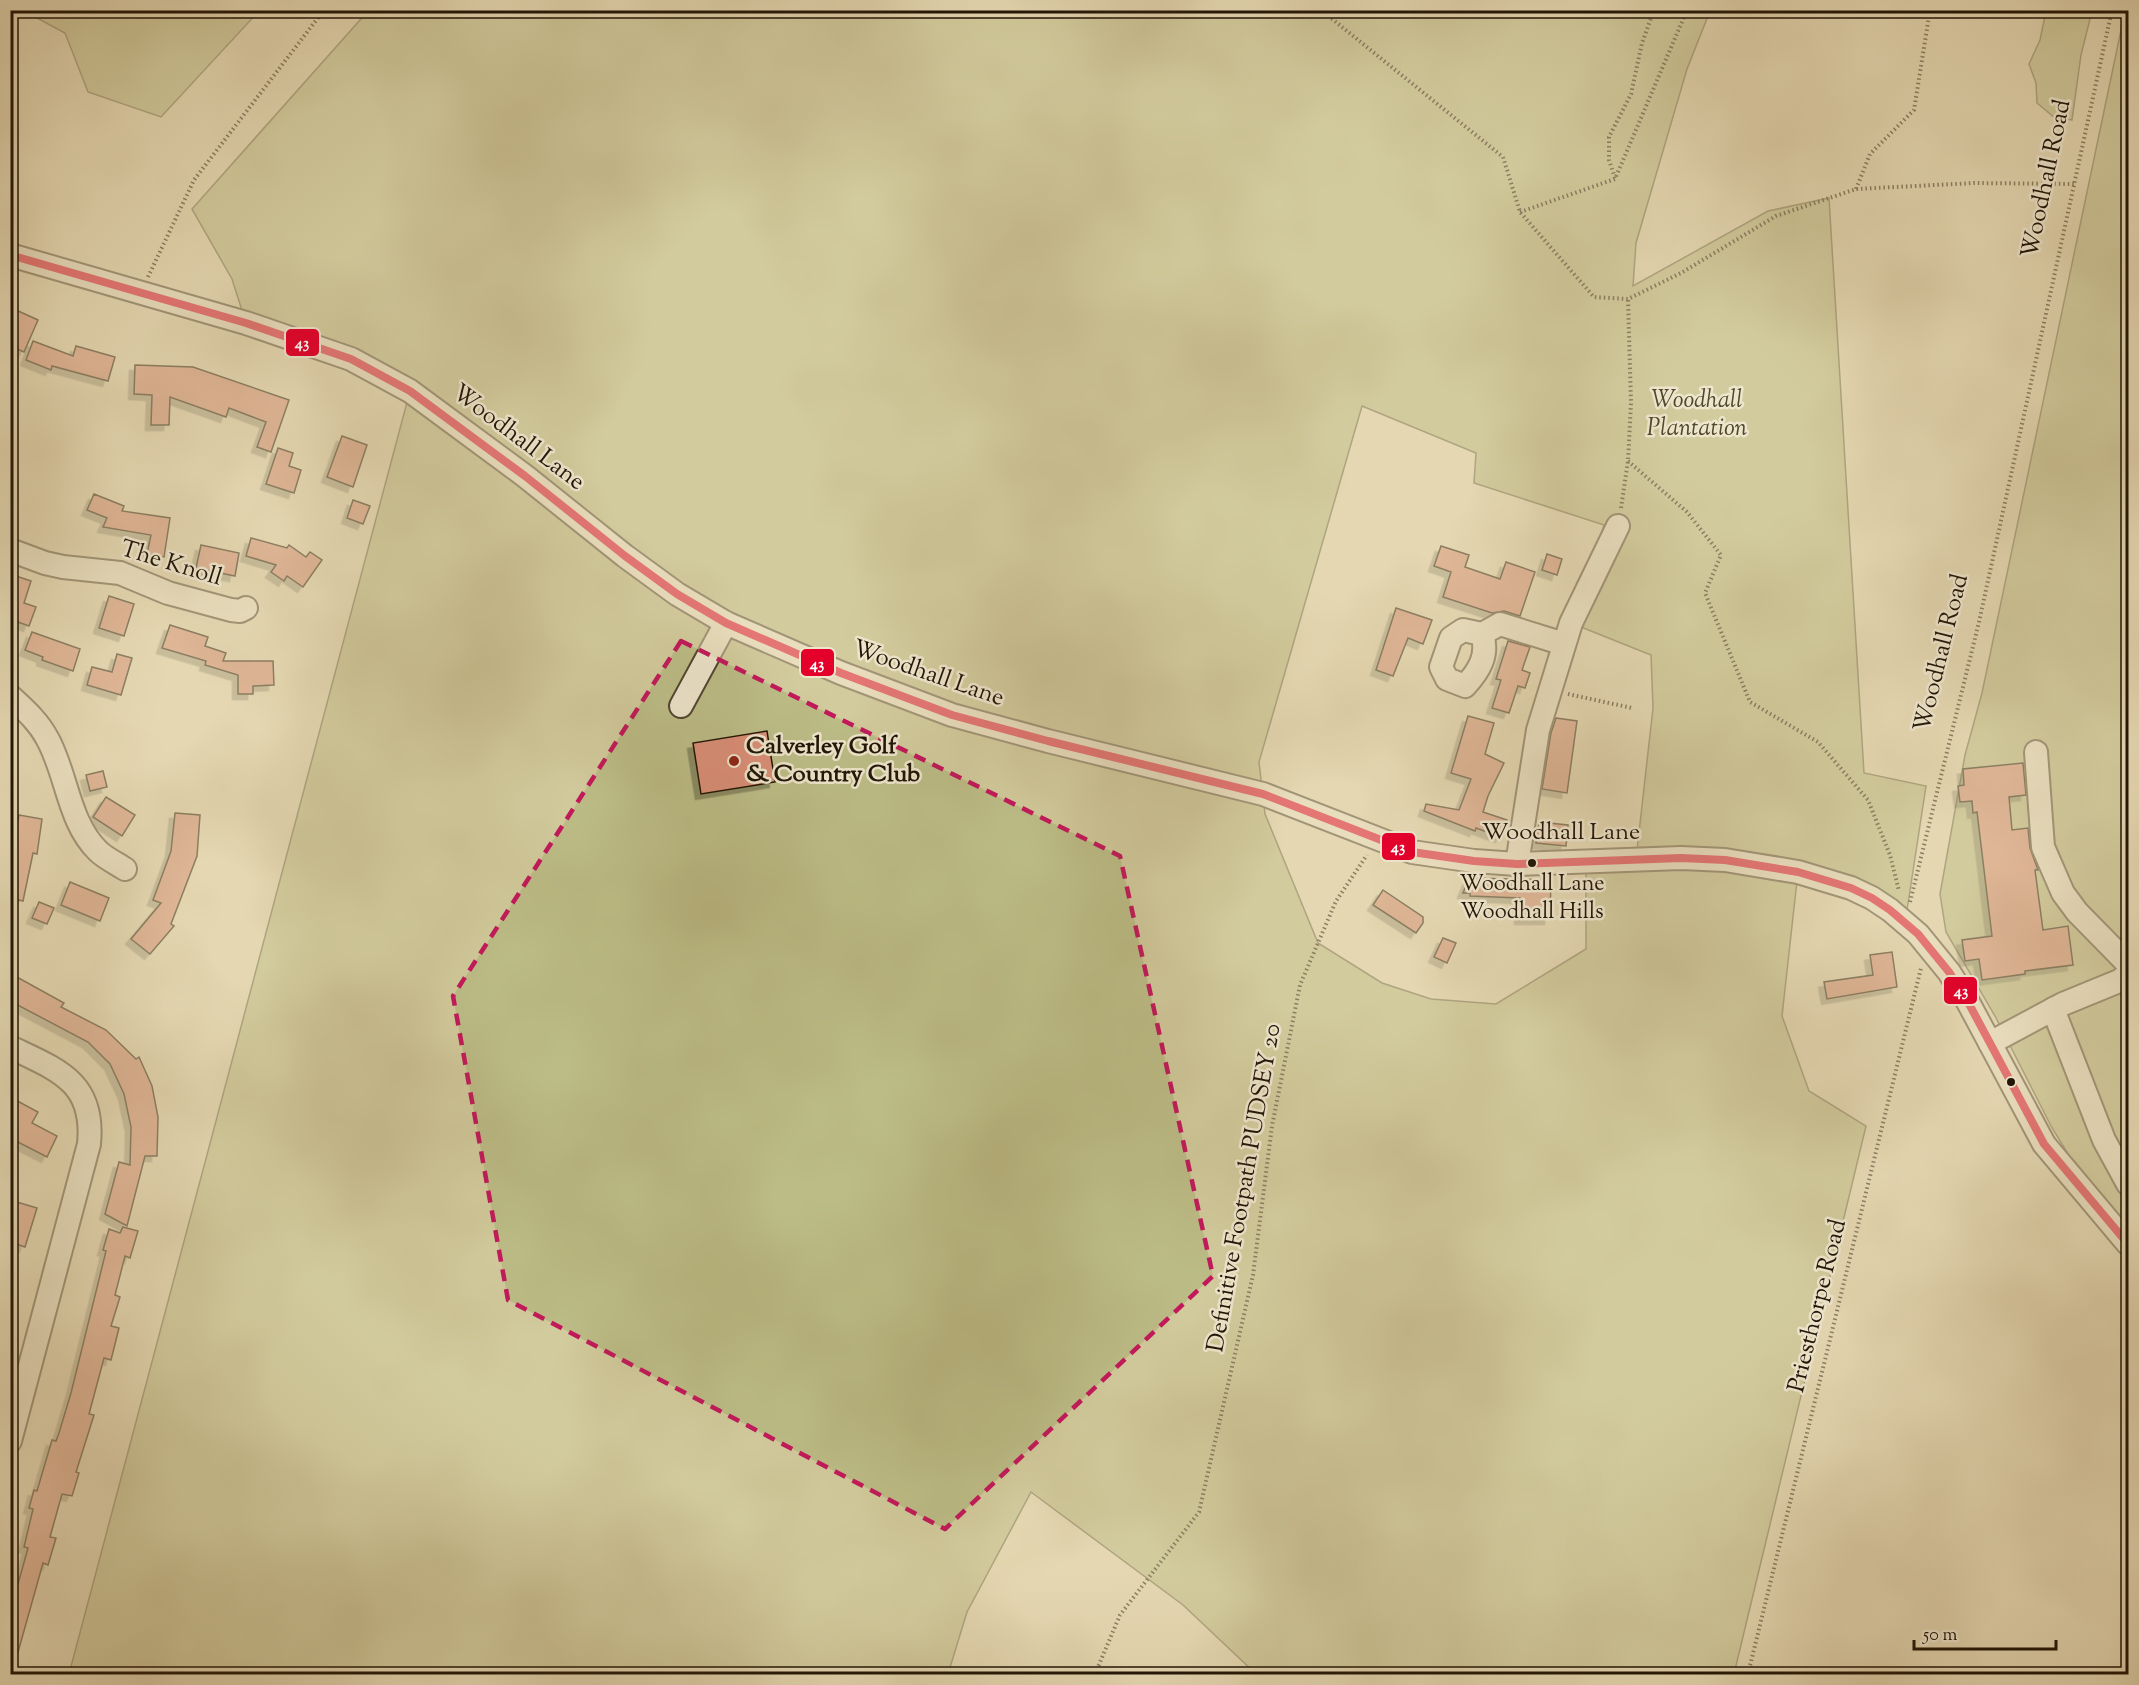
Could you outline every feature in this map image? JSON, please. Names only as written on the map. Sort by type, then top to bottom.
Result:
[{"type":"street","name":"Woodhall Lane","points":[[10,255],[246,323],[351,359],[410,391],[525,476],[625,556],[678,594],[726,623],[832,669],[952,715],[1263,794],[1412,852],[1474,861],[1517,864],[1681,858],[1725,860],[1798,872],[1851,888],[1872,898],[1905,923]]},
{"type":"street","points":[[1517,864],[1538,730],[1571,623],[1618,526]]},
{"type":"street","name":"The Knoll","points":[[10,550],[45,563],[120,573],[168,593],[231,610],[246,608]]},
{"type":"street","points":[[681,706],[726,623]]},
{"type":"street","points":[[1482,634],[1500,624],[1564,644]]},
{"type":"street","points":[[10,696],[34,720],[47,739],[79,824],[87,839],[99,853],[124,869]]},
{"type":"street","points":[[2036,752],[2043,847],[2063,893],[2077,912],[2128,964]]},
{"type":"street","points":[[1905,923],[1918,934],[1949,972],[2044,1144],[2128,1244]]},
{"type":"street","points":[[1990,1043],[2053,1010],[2119,981],[2128,970]]},
{"type":"street","points":[[2053,1010],[2104,1140],[2128,1184]]},
{"type":"street","points":[[10,1047],[62,1074],[80,1091],[87,1105],[91,1124],[89,1144],[10,1441]]},
{"type":"path","points":[[141,293],[194,180],[324,10]]},
{"type":"path","points":[[1321,10],[1503,157],[1520,212],[1594,297],[1628,300],[1681,273],[1776,216],[1856,189],[1974,183],[2074,184]]},
{"type":"path","points":[[1615,179],[1609,160],[1609,137],[1631,94],[1642,43],[1654,10]]},
{"type":"path","points":[[1520,212],[1615,179],[1687,10]]},
{"type":"path","points":[[1856,189],[1870,154],[1914,110],[1930,10]]},
{"type":"path","name":"Woodhall Road","points":[[1905,923],[1979,622],[2112,10]]},
{"type":"path","points":[[1618,526],[1628,460],[1631,403],[1628,300]]},
{"type":"path","points":[[1628,460],[1687,512],[1722,555],[1705,593],[1750,702],[1818,742],[1868,800],[1890,855],[1898,891],[1911,897]]},
{"type":"path","points":[[1550,690],[1632,708]]},
{"type":"path","name":"Definitive Footpath PUDSEY 20","points":[[1095,1674],[1120,1615],[1199,1512],[1253,1275],[1272,1126],[1300,985],[1336,901],[1378,838]]},
{"type":"path","name":"Priesthorpe Road","points":[[1748,1674],[1918,975],[1929,948]]},
{"type":"highlighted area","points":[[681,641],[1120,856],[1213,1276],[945,1529],[508,1300],[453,996]]},
{"type":"green space","points":[[24,11],[259,11],[161,117],[88,92],[65,33]]},
{"type":"green space","name":"Calverley Golf & Country Club","points":[[368,11],[1710,11],[1687,69],[1636,243],[1633,286],[1768,211],[1829,198],[1864,773],[1926,786],[1905,923],[1798,872],[1782,1016],[1809,1091],[1866,1126],[1734,1674],[1256,1674],[1183,1605],[1031,1492],[967,1612],[948,1674],[69,1674],[410,391],[246,323],[232,279],[192,209]],"holes":[[[1362,406],[1476,453],[1474,483],[1604,525],[1587,588],[1571,623],[1651,655],[1653,708],[1636,859],[1586,862],[1586,949],[1496,1004],[1431,999],[1382,983],[1318,943],[1265,814],[1259,762]]]},
{"type":"green space","points":[[2046,11],[2092,11],[2081,55],[2072,120],[2055,118],[2037,103],[2036,83],[2029,64],[2040,40]]},
{"type":"green space","points":[[2125,11],[2128,11],[2128,1229],[2090,1185],[2051,1126],[1995,1016],[1946,932],[1940,894],[1965,755],[1982,693]]},
{"type":"building","points":[[16,310],[38,320],[24,352],[10,346],[10,323]]},
{"type":"building","points":[[33,341],[73,356],[76,346],[115,357],[108,381],[52,366],[51,370],[26,360]]},
{"type":"building","points":[[135,365],[193,367],[289,400],[271,452],[257,447],[266,422],[229,408],[226,417],[170,397],[169,425],[151,425],[152,395],[134,394]]},
{"type":"building","points":[[342,436],[367,445],[353,487],[327,477]]},
{"type":"building","points":[[278,448],[293,453],[289,466],[301,470],[294,493],[266,484]]},
{"type":"building","points":[[94,494],[124,506],[122,511],[170,518],[164,557],[147,554],[151,535],[103,527],[107,518],[87,510]]},
{"type":"building","points":[[353,500],[370,506],[363,524],[347,518]]},
{"type":"building","points":[[251,538],[287,548],[289,545],[306,557],[310,552],[322,560],[303,587],[287,576],[284,581],[271,572],[276,565],[246,556]]},
{"type":"building","points":[[201,545],[239,553],[235,576],[196,568]]},
{"type":"building","points":[[1441,546],[1469,555],[1465,567],[1500,579],[1506,562],[1535,572],[1520,616],[1504,611],[1492,613],[1443,597],[1451,572],[1434,566]]},
{"type":"building","points":[[1547,554],[1562,559],[1557,575],[1542,570]]},
{"type":"building","points":[[10,574],[31,581],[24,603],[36,607],[29,626],[18,622],[13,635],[10,635]]},
{"type":"building","points":[[109,596],[134,604],[124,636],[99,628]]},
{"type":"building","points":[[1396,608],[1432,620],[1423,644],[1408,638],[1393,676],[1376,670]]},
{"type":"building","points":[[170,625],[208,637],[205,646],[226,653],[223,661],[273,661],[274,685],[253,686],[253,694],[238,694],[238,675],[205,665],[206,661],[162,648]]},
{"type":"building","points":[[32,632],[80,649],[73,671],[42,660],[43,657],[25,650]]},
{"type":"building","points":[[1508,641],[1530,647],[1522,670],[1530,673],[1525,688],[1518,686],[1509,713],[1492,708],[1501,680],[1496,679]]},
{"type":"building","points":[[117,654],[132,658],[121,695],[87,685],[92,667],[112,672]]},
{"type":"building","points":[[1468,716],[1494,723],[1485,754],[1504,763],[1483,812],[1507,820],[1501,837],[1476,828],[1475,831],[1424,811],[1426,804],[1459,810],[1471,779],[1451,773]]},
{"type":"building","points":[[1556,718],[1577,721],[1567,793],[1542,789],[1551,733]]},
{"type":"building","name":"Calverley Golf & Country Club","points":[[767,731],[775,782],[701,794],[693,743]]},
{"type":"building","points":[[2023,763],[2026,795],[2009,797],[2012,830],[2028,828],[2030,848],[2038,870],[2035,870],[2043,930],[2068,926],[2073,965],[2025,971],[2025,974],[1982,980],[1979,959],[1965,961],[1962,940],[1992,936],[1977,812],[1973,813],[1972,801],[1960,802],[1958,786],[1964,785],[1963,769]]},
{"type":"building","points":[[103,771],[107,787],[90,791],[86,775]]},
{"type":"building","points":[[106,797],[135,815],[122,836],[93,817]]},
{"type":"building","points":[[175,813],[200,815],[197,856],[171,924],[174,926],[150,954],[131,939],[161,903],[153,900],[171,851]]},
{"type":"building","points":[[19,815],[42,819],[37,854],[33,853],[23,901],[10,898],[10,863]]},
{"type":"building","points":[[1539,822],[1568,825],[1566,846],[1536,843]]},
{"type":"building","points":[[1469,878],[1551,880],[1550,919],[1520,919],[1520,898],[1470,896],[1470,893],[1463,893]]},
{"type":"building","points":[[70,882],[109,898],[100,921],[61,905]]},
{"type":"building","points":[[1383,890],[1423,917],[1423,923],[1416,933],[1373,905]]},
{"type":"building","points":[[39,902],[54,908],[47,924],[32,918]]},
{"type":"building","points":[[1443,938],[1456,943],[1447,963],[1434,957]]},
{"type":"building","points":[[1892,952],[1897,987],[1827,999],[1824,982],[1873,975],[1870,955]]},
{"type":"building","points":[[15,976],[64,1003],[61,1007],[106,1030],[136,1059],[139,1057],[152,1086],[158,1117],[157,1156],[145,1156],[127,1226],[105,1214],[119,1162],[130,1165],[131,1127],[124,1094],[110,1064],[88,1042],[10,1001],[10,985]]},
{"type":"building","points":[[10,1097],[38,1112],[32,1123],[57,1136],[47,1157],[10,1138]]},
{"type":"building","points":[[10,1200],[37,1208],[25,1247],[10,1242]]},
{"type":"building","points":[[123,1227],[138,1231],[130,1258],[125,1256],[115,1295],[120,1297],[111,1326],[119,1328],[111,1360],[104,1358],[89,1414],[94,1415],[76,1472],[79,1473],[72,1496],[62,1494],[50,1537],[56,1538],[48,1565],[43,1563],[15,1663],[10,1662],[10,1592],[13,1583],[18,1584],[28,1548],[24,1547],[33,1509],[29,1508],[34,1490],[37,1491],[52,1440],[56,1441],[59,1433],[71,1393],[106,1251],[103,1250],[109,1229],[120,1233]]},
{"type":"transit line","name":"43","points":[[10,255],[246,323],[351,359],[410,391],[525,476],[625,556],[677,594],[726,623],[841,673],[952,715],[1263,794],[1412,852],[1474,861],[1517,864],[1681,858],[1725,860],[1798,872],[1851,888],[1890,910],[1918,934],[1949,972],[1968,1002],[2044,1144],[2128,1244]]},
{"type":"place","name":"Calverley Golf & Country Club","points":[[734,761]]},
{"type":"place","name":"Woodhall Lane Woodhall Hills","points":[[1532,863]]},
{"type":"park label","name":"Woodhall Plantation","points":[[1697,415]]}]
